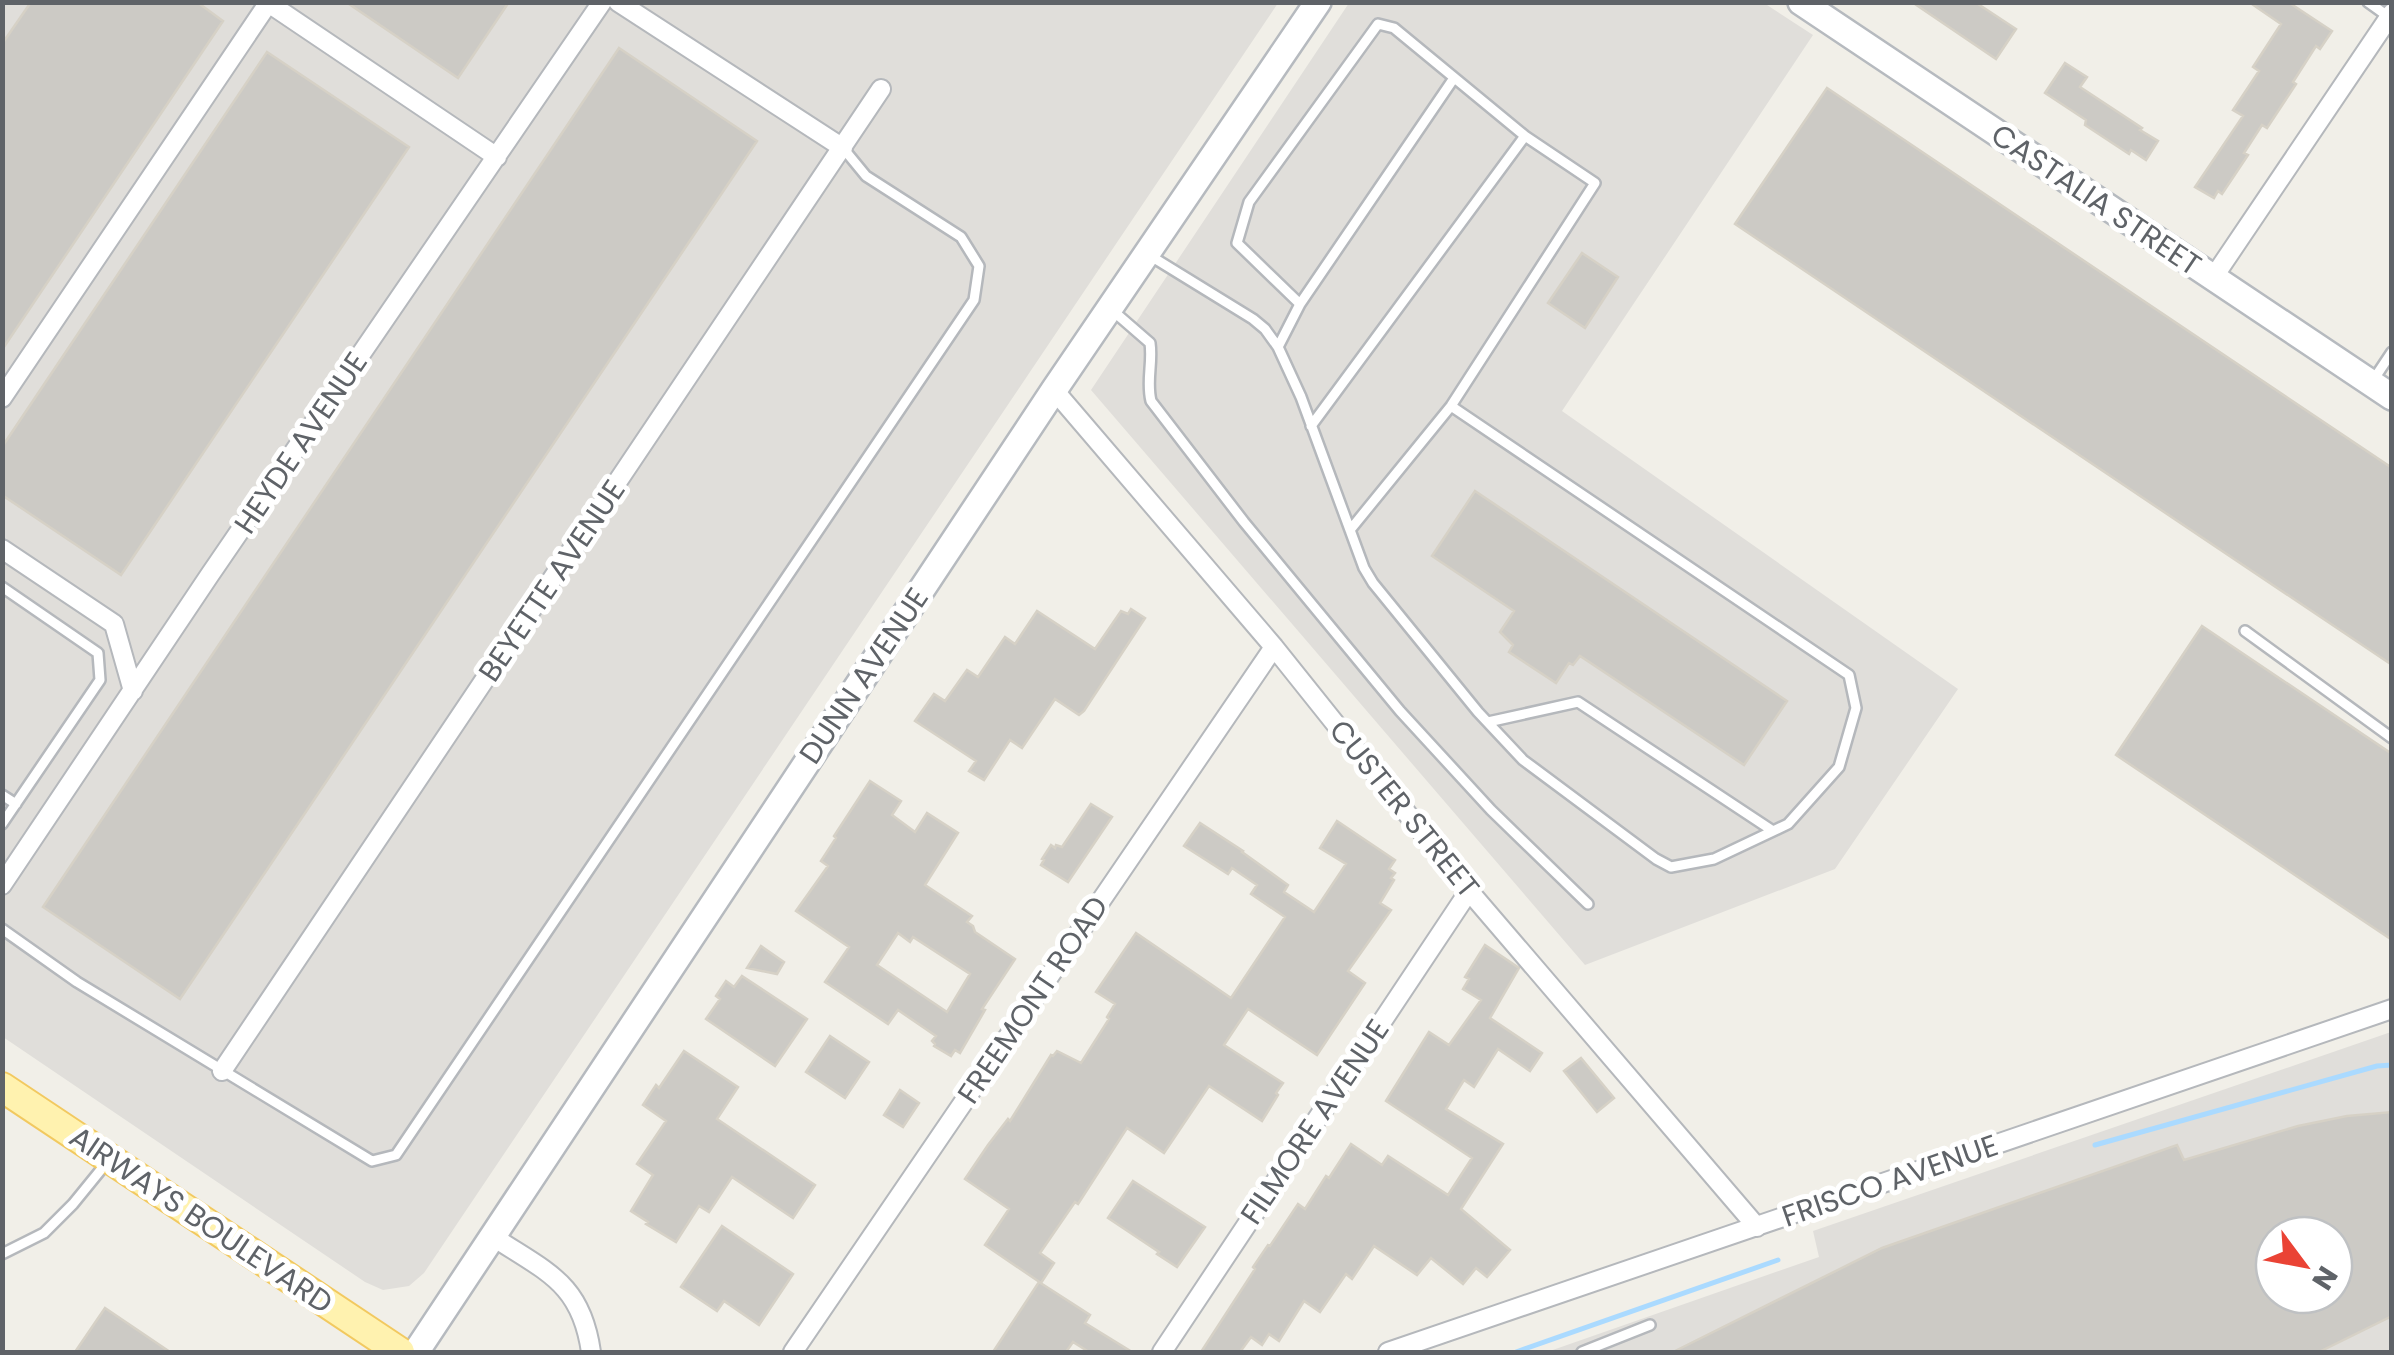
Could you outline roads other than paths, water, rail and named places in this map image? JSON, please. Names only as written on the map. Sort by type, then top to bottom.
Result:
[{"type":"main road","name":"DUNN AVENUE","points":[[416,1352],[1054,390],[1318,2]]},
{"type":"main road","name":"CASTALIA STREET","points":[[1801,2],[2381,390]]},
{"type":"main road","name":"AIRWAYS BOULEVARD","points":[[2,1087],[400,1352]]},
{"type":"street","name":"HEYDE AVENUE","points":[[2,885],[602,2]]},
{"type":"street","points":[[618,2],[844,148]]},
{"type":"street","points":[[2,398],[268,3],[497,157]]},
{"type":"street","points":[[2213,278],[2390,15]]},
{"type":"street","name":"BEYETTE AVENUE","points":[[222,1071],[881,89]]},
{"type":"street","name":"CUSTER STREET","points":[[1054,390],[1274,646],[1469,891],[1758,1227]]},
{"type":"street","points":[[2,550],[114,624],[133,691]]},
{"type":"street","name":"FREEMONT ROAD","points":[[793,1352],[1274,646]]},
{"type":"street","name":"FILMORE AVENUE","points":[[1162,1352],[1469,891]]},
{"type":"street","name":"FRISCO AVENUE","points":[[1388,1352],[2392,1009]]},
{"type":"street","points":[[492,1236],[556,1278],[575,1299],[587,1328],[591,1352]]},
{"type":"lane","points":[[2368,2],[2390,15]]},
{"type":"lane","points":[[1300,304],[1238,242],[1249,202],[1378,24],[1394,28],[1526,136],[1595,183],[1451,406],[1350,530]]},
{"type":"lane","points":[[1278,347],[1300,304],[1454,78]]},
{"type":"lane","points":[[1312,426],[1526,136]]},
{"type":"lane","points":[[2,928],[77,982],[372,1161],[396,1155],[974,300],[979,266],[961,237],[866,176],[844,148]]},
{"type":"lane","points":[[1147,253],[1265,329],[1278,347],[1301,397],[1364,568],[1488,722],[1524,760],[1671,867],[1714,860],[1788,824],[1838,767],[1856,708],[1849,675],[1451,406]]},
{"type":"lane","points":[[1110,308],[1150,343],[1148,386],[1152,401],[1244,522],[1400,711],[1492,810],[1588,904]]},
{"type":"lane","points":[[2381,390],[2392,352]]},
{"type":"lane","points":[[2,587],[98,653],[100,680],[2,824]]},
{"type":"lane","points":[[2245,632],[2392,738]]},
{"type":"lane","points":[[1488,722],[1578,702],[1773,831]]},
{"type":"lane","points":[[2,796],[16,804]]},
{"type":"lane","points":[[2,1254],[44,1233],[74,1204],[110,1159]]},
{"type":"lane","points":[[1582,1352],[1650,1326]]},
{"type":"waterway","points":[[2095,1145],[2392,1065]]},
{"type":"waterway","points":[[1516,1352],[1778,1260]]}]
